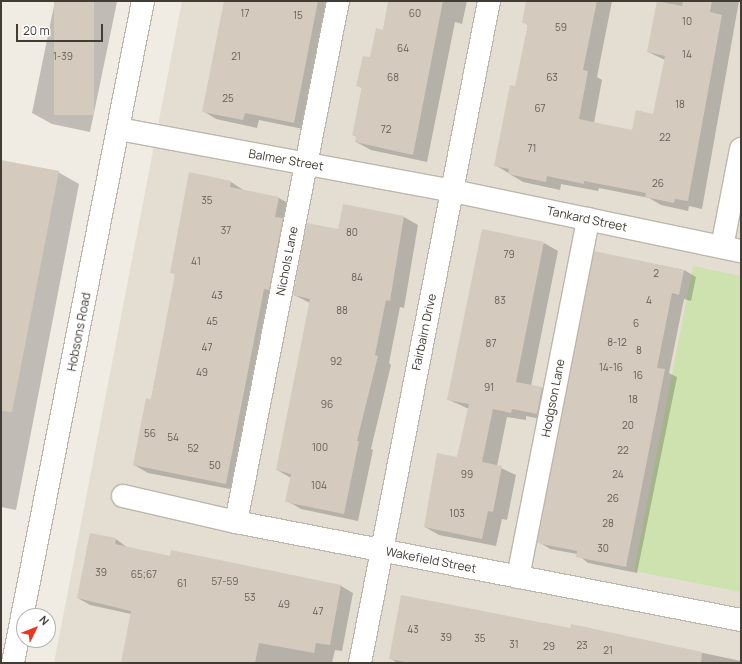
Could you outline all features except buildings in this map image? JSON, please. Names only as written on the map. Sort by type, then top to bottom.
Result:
[{"type":"street","name":"Hobsons Road","points":[[13,663],[144,1]]},
{"type":"street","name":"Nichols Lane","points":[[236,522],[338,1]]},
{"type":"street","name":"Fairbairn Drive","points":[[360,663],[489,1]]},
{"type":"street","name":"Balmer Street","points":[[118,129],[453,190]]},
{"type":"street","name":"Tankard Street","points":[[453,190],[731,249],[741,149]]},
{"type":"street","name":"Hodgson Lane","points":[[518,577],[588,219]]},
{"type":"street","name":"Wakefield Street","points":[[122,496],[236,522],[741,620]]},
{"type":"shaded area","points":[[182,1],[741,1],[741,663],[54,663]]},
{"type":"green space","points":[[693,266],[741,276],[741,592],[634,571]]}]
